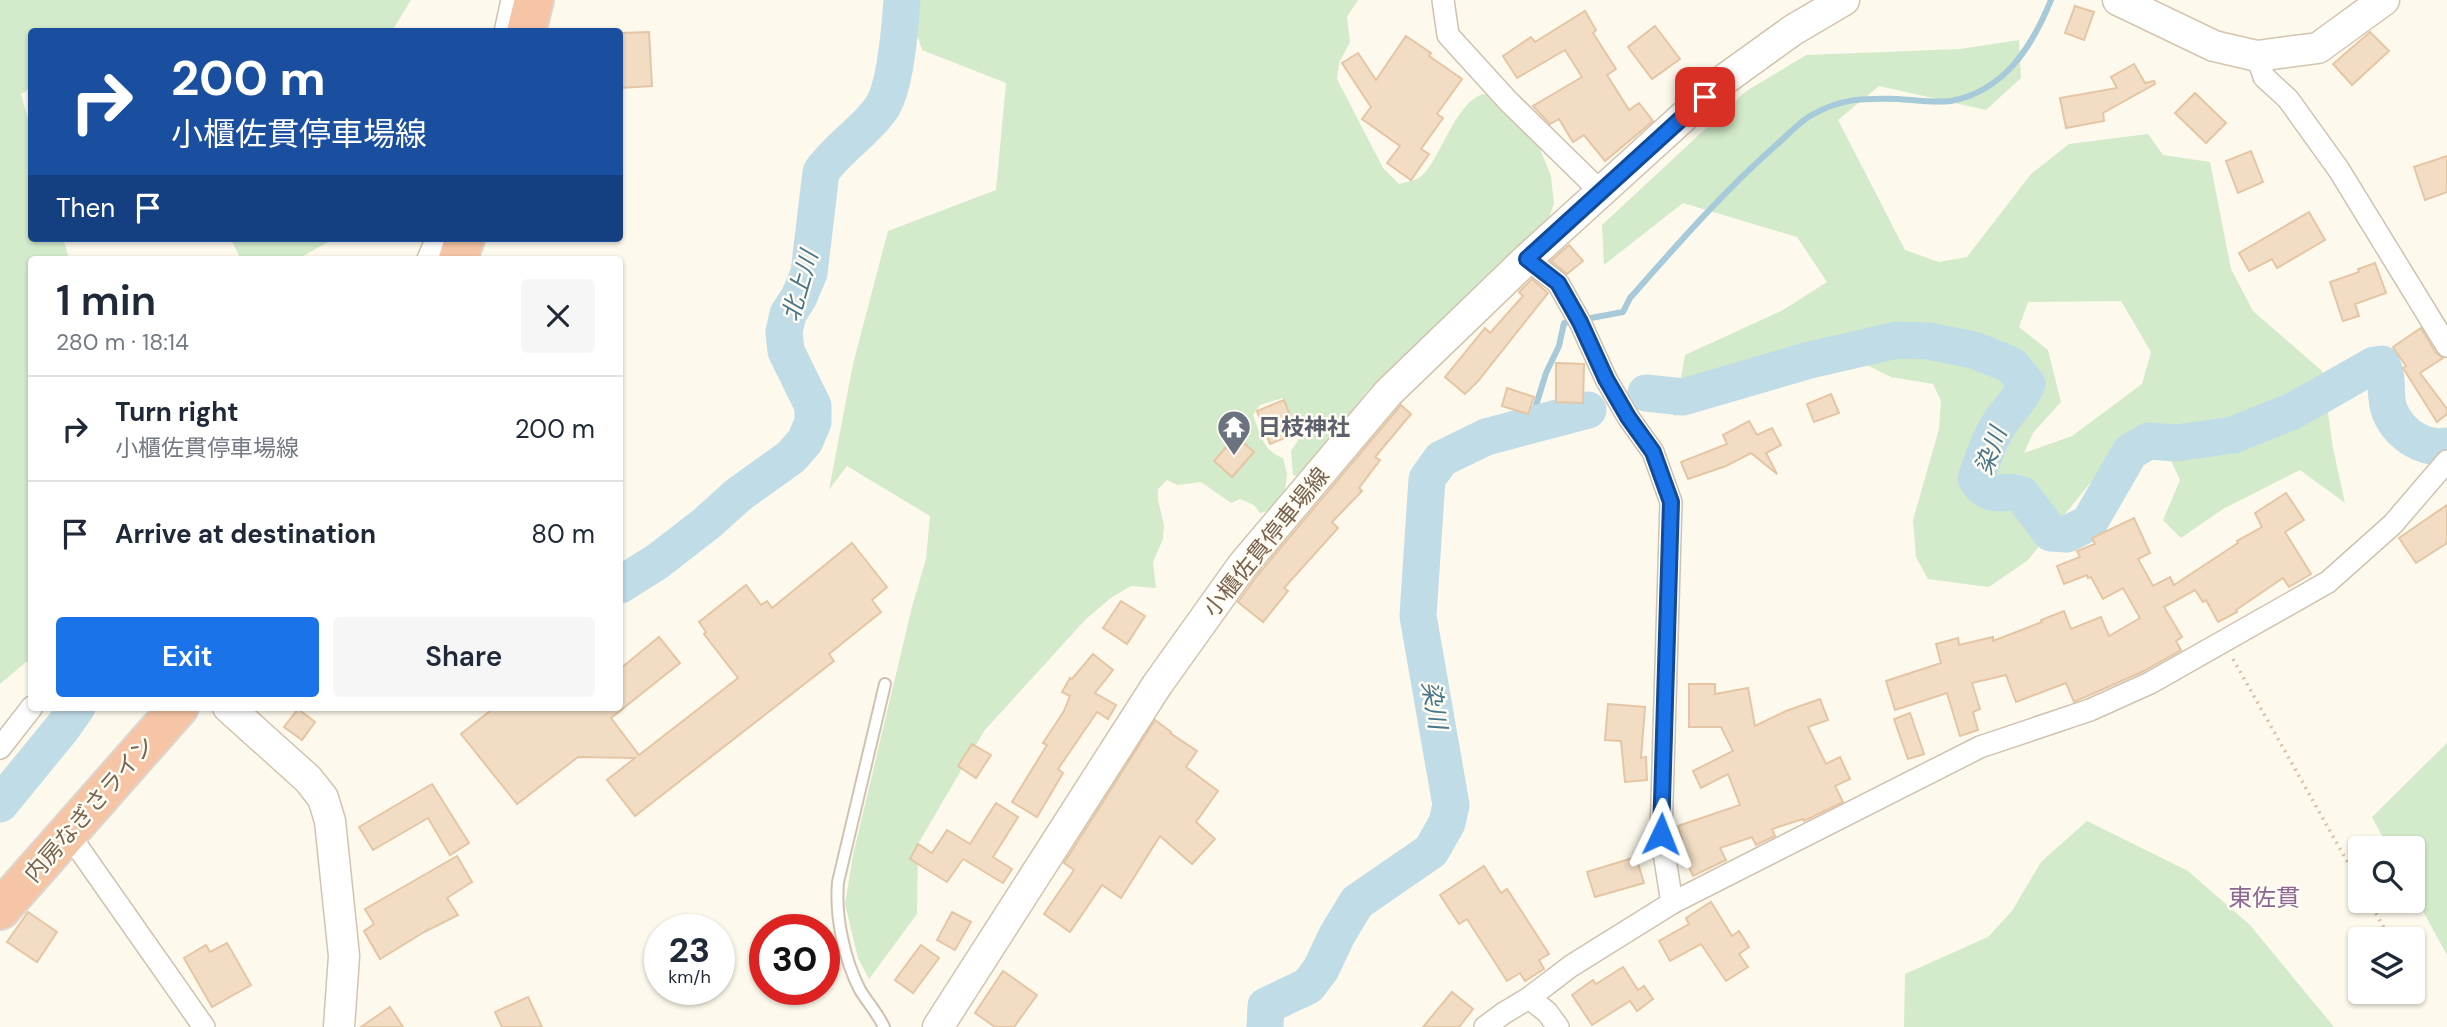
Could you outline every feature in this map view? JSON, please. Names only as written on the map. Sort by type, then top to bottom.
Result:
[{"type":"highway","points":[[527,28],[534,0]]},
{"type":"highway","name":"内房なぎさライン","points":[[0,911],[175,711]]},
{"type":"main road","name":"小櫃佐貫停車場線","points":[[938,1027],[1157,685],[1242,566],[1388,393],[1527,259],[1725,79],[1793,30],[1844,0]]},
{"type":"main road","points":[[2118,0],[2214,46],[2257,56],[2318,48],[2384,0]]},
{"type":"main road","points":[[233,711],[308,779],[323,797],[330,821],[344,956],[339,1027]]},
{"type":"street","points":[[506,28],[512,0]]},
{"type":"street","points":[[1443,0],[1448,34],[1508,101],[1601,191]]},
{"type":"street","points":[[2257,56],[2264,77],[2288,99],[2339,170],[2447,346]]},
{"type":"street","points":[[1527,259],[1558,283],[1580,322],[1606,379],[1653,452],[1671,502],[1661,834],[1672,903]]},
{"type":"street","points":[[1485,1027],[1529,998],[1571,965],[1672,903],[1980,747],[2103,705],[2150,683],[2328,582],[2393,524],[2447,461]]},
{"type":"street","points":[[0,748],[29,711]]},
{"type":"street","points":[[68,833],[204,1027]]},
{"type":"street","points":[[1529,998],[1547,1012],[1558,1027]]},
{"type":"lane","points":[[884,1027],[862,993],[852,971],[836,902],[840,869],[885,684]]},
{"type":"path","points":[[2223,642],[2348,863]]},
{"type":"green space","points":[[0,0],[411,0],[394,28],[28,28],[28,90],[21,94],[28,119],[28,242],[64,242],[68,256],[28,256],[28,661],[0,684]]},
{"type":"green space","points":[[920,0],[1358,0],[1347,17],[1350,42],[1339,63],[1337,79],[1383,168],[1399,184],[1420,177],[1468,104],[1479,96],[1490,94],[1504,114],[1515,118],[1533,134],[1551,176],[1554,204],[1545,228],[1369,390],[1358,410],[1304,478],[1293,475],[1291,451],[1299,439],[1283,398],[1260,405],[1253,415],[1260,435],[1271,451],[1283,458],[1287,474],[1284,500],[1271,510],[1260,513],[1254,505],[1240,499],[1231,503],[1201,482],[1177,485],[1167,480],[1158,489],[1164,525],[1163,539],[1153,562],[1156,588],[1131,586],[1112,597],[1086,619],[984,731],[918,844],[917,914],[869,979],[858,958],[845,904],[853,855],[926,559],[930,516],[847,466],[829,490],[853,364],[888,231],[996,190],[1006,83],[922,50],[913,21]]},
{"type":"green space","points":[[2019,40],[2021,78],[1986,110],[1879,86],[1838,120],[1905,250],[1939,262],[1967,257],[2031,174],[2069,144],[2148,134],[2163,155],[2210,162],[2231,269],[2253,311],[2322,371],[2333,448],[2345,503],[2300,470],[2223,509],[2181,538],[2163,520],[2180,480],[2155,426],[2129,435],[2028,560],[1989,587],[1928,579],[1916,557],[1913,520],[1939,429],[1941,401],[1933,384],[1891,377],[1818,341],[1766,389],[1674,416],[1685,355],[1783,310],[1827,282],[1797,237],[1683,203],[1604,265],[1602,225],[1745,92],[1806,55],[1960,49]],"holes":[[[2121,301],[2151,352],[2142,384],[2072,436],[2024,453],[2033,433],[2061,402],[2048,350],[2019,327],[2028,302]]]},
{"type":"green space","points":[[232,242],[328,242],[303,256],[239,256]]},
{"type":"green space","points":[[2447,743],[2447,955],[2424,913],[2425,836],[2382,836],[2372,817]]},
{"type":"green space","points":[[2087,821],[2188,871],[2250,925],[2334,1027],[1904,1027],[1905,974],[1988,937],[2012,911],[2041,862]]},
{"type":"building","points":[[2075,6],[2094,12],[2084,40],[2065,33]]},
{"type":"building","points":[[1585,11],[1596,30],[1593,33],[1616,69],[1607,75],[1629,110],[1639,103],[1653,121],[1605,161],[1584,135],[1573,142],[1559,119],[1550,124],[1533,106],[1582,77],[1565,50],[1517,78],[1503,56],[1531,37],[1535,42]]},
{"type":"building","points":[[1655,26],[1680,59],[1652,79],[1628,47]]},
{"type":"building","points":[[649,32],[652,86],[623,88],[623,33]]},
{"type":"building","points":[[2370,32],[2389,51],[2352,85],[2333,64]]},
{"type":"building","points":[[1406,36],[1462,79],[1437,114],[1443,118],[1421,149],[1429,154],[1411,180],[1387,163],[1400,146],[1362,119],[1371,107],[1342,63],[1358,53],[1376,80]]},
{"type":"building","points":[[2134,64],[2145,83],[2154,81],[2155,84],[2103,113],[2104,121],[2066,128],[2060,98],[2117,88],[2111,77]]},
{"type":"building","points":[[2195,93],[2226,123],[2206,143],[2175,113]]},
{"type":"building","points":[[2251,151],[2263,182],[2238,193],[2226,161]]},
{"type":"building","points":[[2447,156],[2447,192],[2425,200],[2414,167]]},
{"type":"building","points":[[2309,212],[2325,240],[2277,268],[2272,259],[2249,271],[2239,253]]},
{"type":"building","points":[[1569,245],[1583,261],[1567,274],[1551,261]]},
{"type":"building","points":[[2375,263],[2386,293],[2355,304],[2359,316],[2343,321],[2330,282]]},
{"type":"building","points":[[1532,279],[1548,293],[1465,394],[1445,377],[1485,328],[1490,333],[1523,296],[1519,292]]},
{"type":"building","points":[[2421,328],[2436,353],[2443,358],[2420,373],[2447,409],[2447,414],[2437,422],[2393,347]]},
{"type":"building","points":[[1556,363],[1584,364],[1583,403],[1556,402]]},
{"type":"building","points":[[1507,388],[1534,397],[1528,414],[1502,406]]},
{"type":"building","points":[[1831,394],[1839,413],[1814,422],[1807,404]]},
{"type":"building","points":[[1284,400],[1297,433],[1270,444],[1257,411]]},
{"type":"building","points":[[1401,405],[1411,414],[1375,457],[1380,460],[1359,488],[1362,491],[1332,522],[1338,528],[1284,588],[1288,591],[1263,622],[1238,602]]},
{"type":"building","points":[[1749,421],[1757,435],[1772,428],[1781,445],[1766,453],[1777,474],[1751,453],[1726,466],[1688,479],[1681,462],[1727,444],[1723,435]]},
{"type":"building","name":"日枝神社","points":[[1236,436],[1254,452],[1232,477],[1214,461]]},
{"type":"building","points":[[2286,493],[2304,520],[2285,532],[2311,574],[2289,587],[2283,578],[2236,610],[2237,612],[2218,622],[2206,600],[2203,602],[2195,590],[2164,607],[2182,637],[2176,641],[2181,650],[2144,671],[2074,702],[2066,683],[2016,702],[2006,675],[1972,683],[1980,709],[1973,712],[1978,730],[1960,736],[1947,693],[1895,710],[1886,681],[1941,663],[1936,644],[1958,638],[1959,645],[1993,637],[1993,641],[2064,611],[2071,629],[2101,617],[2109,636],[2140,618],[2123,588],[2103,599],[2091,577],[2088,578],[2087,575],[2064,584],[2057,566],[2080,557],[2077,551],[2095,544],[2092,538],[2134,518],[2150,553],[2138,559],[2153,586],[2170,577],[2174,585],[2262,527],[2255,513]]},
{"type":"building","points":[[2447,505],[2447,543],[2416,563],[2399,538]]},
{"type":"building","points":[[852,543],[887,587],[872,600],[881,612],[829,654],[834,661],[635,816],[607,780],[635,758],[578,757],[517,804],[461,734],[490,711],[620,711],[611,718],[639,755],[738,678],[704,634],[706,632],[699,622],[746,585],[761,605],[767,601],[772,608]]},
{"type":"building","points":[[1121,601],[1145,616],[1127,644],[1103,628]]},
{"type":"building","points":[[659,637],[680,663],[623,708],[623,667]]},
{"type":"building","points":[[1093,654],[1113,670],[1095,693],[1116,705],[1108,719],[1097,712],[1058,769],[1063,773],[1037,817],[1012,802],[1047,745],[1043,743],[1064,711],[1070,696],[1062,692],[1070,678],[1072,679]]},
{"type":"building","points":[[1689,684],[1715,684],[1715,694],[1748,688],[1755,726],[1820,699],[1828,720],[1808,727],[1826,764],[1840,757],[1850,779],[1835,786],[1843,802],[1804,821],[1803,819],[1772,829],[1775,836],[1756,845],[1752,837],[1720,848],[1726,860],[1693,876],[1677,842],[1682,839],[1678,826],[1740,805],[1728,774],[1701,788],[1693,771],[1733,751],[1721,727],[1689,727]]},
{"type":"building","points":[[1608,704],[1645,707],[1641,758],[1646,757],[1647,780],[1625,782],[1621,741],[1605,740]]},
{"type":"building","points":[[296,711],[301,711],[315,722],[302,740],[284,727]]},
{"type":"building","points":[[1910,713],[1924,754],[1908,759],[1894,719]]},
{"type":"building","points":[[1155,720],[1197,751],[1186,767],[1218,791],[1196,822],[1215,839],[1192,864],[1160,836],[1121,898],[1102,885],[1070,932],[1044,914],[1074,870],[1064,863]]},
{"type":"building","points":[[972,744],[991,755],[976,778],[958,766]]},
{"type":"building","points":[[432,784],[469,843],[450,855],[428,818],[373,850],[359,827]]},
{"type":"building","points":[[996,803],[1018,817],[993,857],[1012,869],[1003,883],[963,859],[947,882],[910,859],[918,844],[932,853],[947,830],[970,844]]},
{"type":"building","points":[[457,856],[472,882],[447,898],[458,915],[380,959],[364,931],[374,924],[365,909]]},
{"type":"building","points":[[1636,857],[1644,883],[1595,897],[1587,872]]},
{"type":"building","points":[[1484,866],[1501,893],[1507,889],[1549,954],[1539,960],[1544,969],[1525,981],[1520,973],[1507,981],[1467,919],[1459,924],[1440,895]]},
{"type":"building","points":[[1711,902],[1732,936],[1739,931],[1749,947],[1739,954],[1748,967],[1726,981],[1701,944],[1670,961],[1659,941],[1689,924],[1686,918]]},
{"type":"building","points":[[28,912],[57,932],[37,962],[7,942]]},
{"type":"building","points":[[952,912],[971,922],[955,950],[937,940]]},
{"type":"building","points":[[227,943],[251,985],[212,1007],[184,958],[206,945],[210,952]]},
{"type":"building","points":[[921,945],[939,958],[913,993],[895,980]]},
{"type":"building","points":[[1623,967],[1638,990],[1644,986],[1653,999],[1637,1011],[1630,1001],[1592,1025],[1572,995],[1593,980],[1596,984]]},
{"type":"building","points":[[1003,971],[1037,995],[1014,1027],[995,1027],[975,1013]]},
{"type":"building","points":[[1452,992],[1473,1009],[1459,1027],[1423,1027]]},
{"type":"building","points":[[528,997],[542,1027],[502,1027],[495,1012]]},
{"type":"building","points":[[390,1007],[403,1027],[361,1027]]},
{"type":"waterway","name":"北上川","points":[[623,583],[658,561],[707,523],[738,495],[791,457],[805,441],[813,422],[813,406],[786,351],[784,332],[788,314],[809,273],[821,172],[873,118],[885,100],[896,57],[902,0]]},
{"type":"waterway","points":[[1530,425],[1546,373],[1559,346],[1564,323],[1623,312],[1630,298],[1700,220],[1801,123],[1821,110],[1853,100],[1931,102],[1970,96],[1986,88],[2014,64],[2035,34],[2051,0]]},
{"type":"waterway","name":"染川","points":[[1646,393],[1683,397],[1810,360],[1897,340],[1928,341],[1974,350],[2011,365],[2027,384],[1994,432],[1976,479],[1987,490],[2022,495],[2051,533],[2067,534],[2089,523],[2130,452],[2148,441],[2176,443],[2233,435],[2293,411],[2374,365],[2382,364],[2386,376],[2388,406],[2400,428],[2421,443],[2447,446]]},
{"type":"waterway","name":"染川","points":[[1265,1027],[1266,1006],[1308,986],[1321,969],[1357,902],[1431,851],[1447,823],[1451,805],[1418,616],[1427,479],[1441,459],[1486,437],[1588,410]]},
{"type":"waterway","name":"北上川","points":[[0,804],[74,711]]},
{"type":"place","name":"日枝神社","points":[[1234,457]]},
{"type":"district","name":"東佐貫","points":[[2264,898]]},
{"type":"route","points":[[1661,834],[1671,502],[1653,452],[1606,379],[1580,322],[1558,283],[1527,259],[1705,97]]}]
